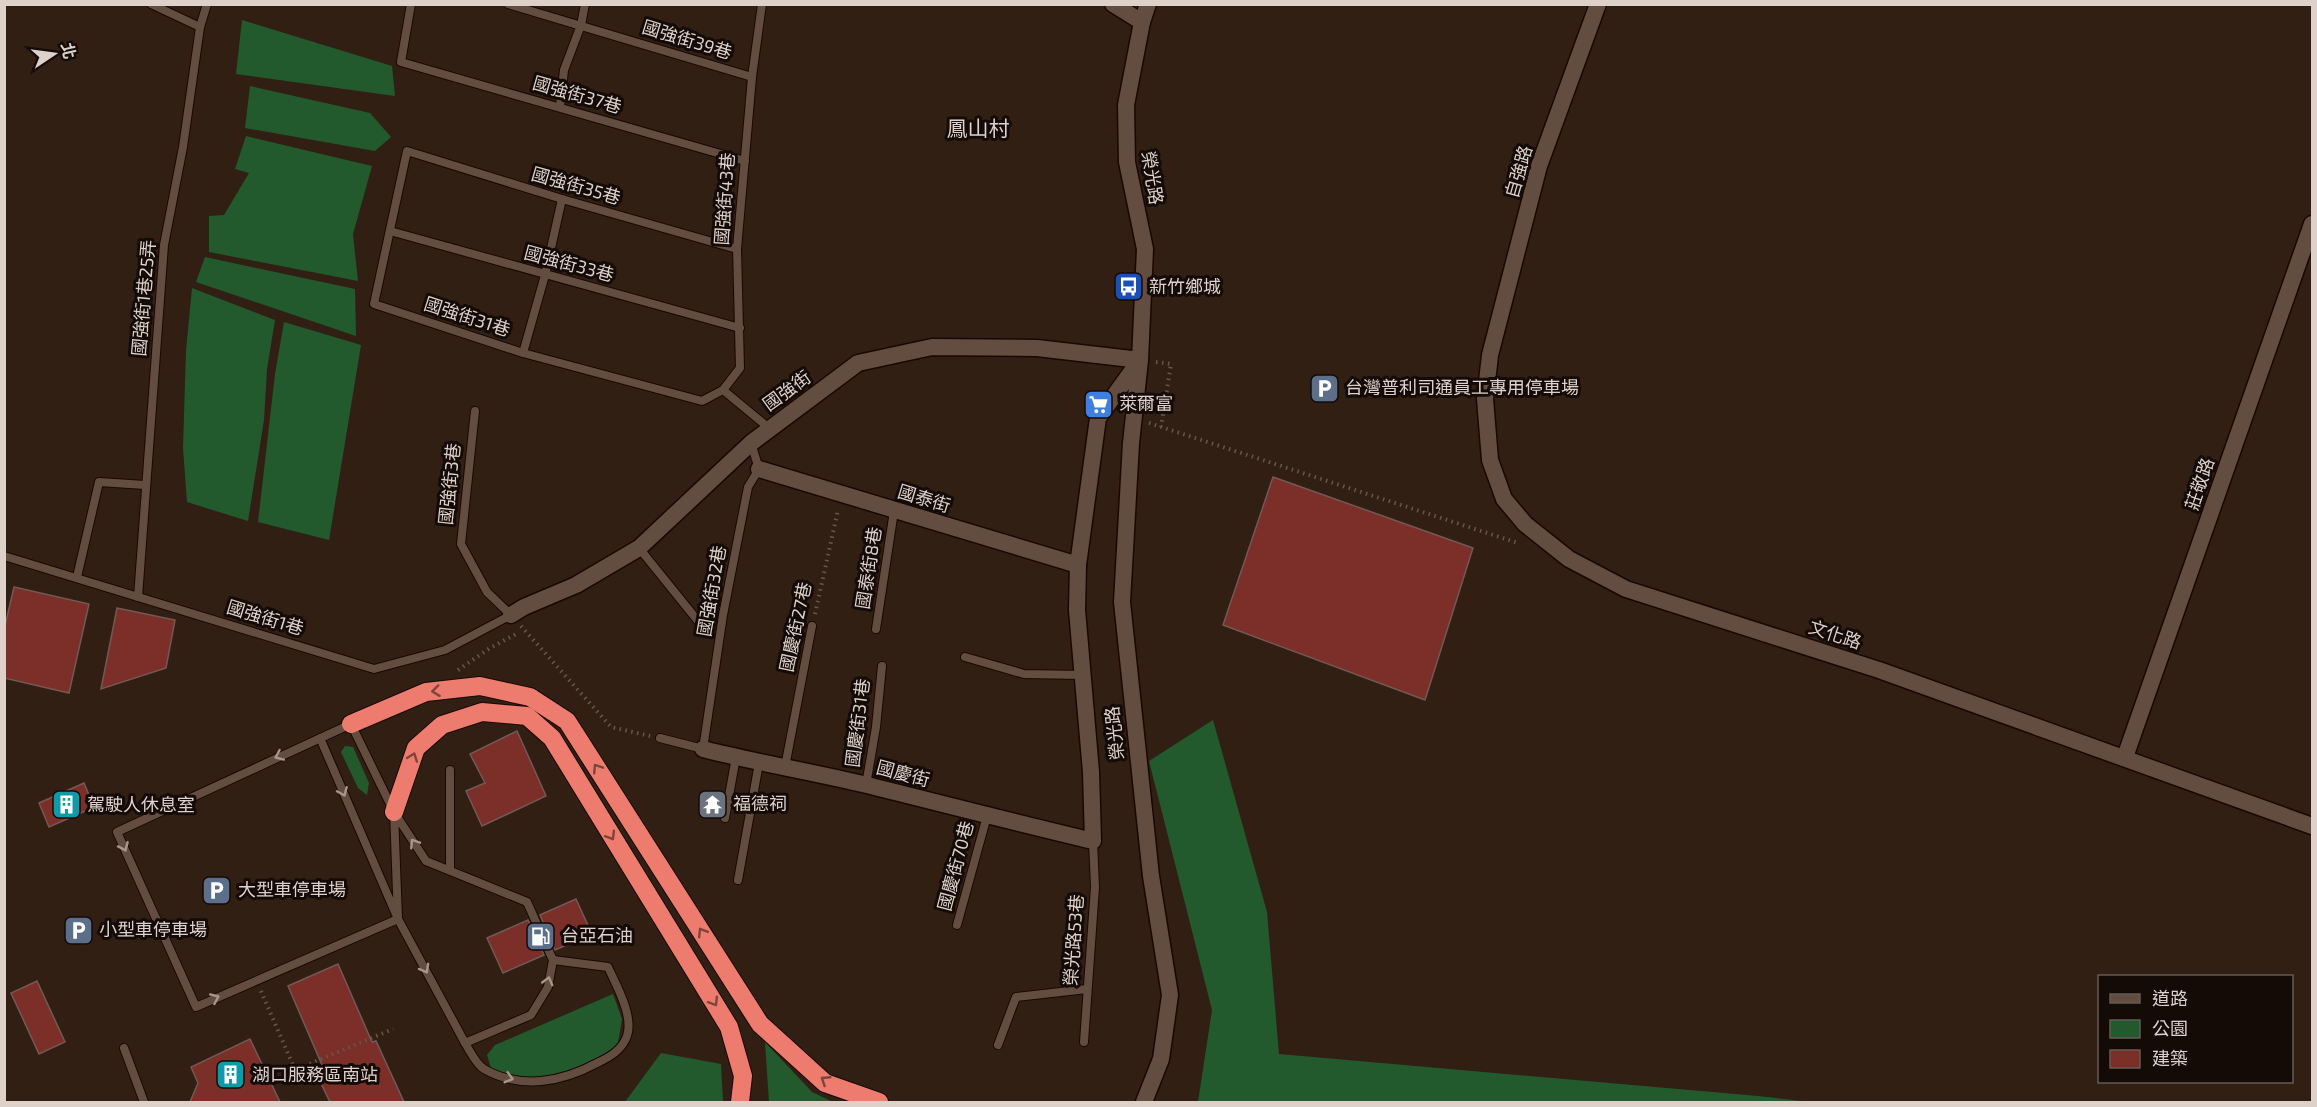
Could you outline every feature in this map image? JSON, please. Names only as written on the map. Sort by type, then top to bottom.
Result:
[{"type":"highway","points":[[351,724],[426,692],[480,686],[530,697],[567,721],[760,1024],[825,1083],[879,1102]]},
{"type":"highway","points":[[394,812],[416,748],[442,725],[482,712],[527,716],[552,738],[729,1027],[743,1076],[740,1102]]},
{"type":"street","points":[[1113,4],[1142,22]]},
{"type":"street","name":"榮光路","points":[[1145,1100],[1161,1059],[1170,995],[1149,854],[1122,602],[1140,360],[1145,249],[1127,162],[1126,105],[1142,22],[1148,4]]},
{"type":"street","name":"自強路","points":[[1490,355],[1539,166],[1598,4]]},
{"type":"street","name":"莊敬路","points":[[2125,757],[2313,224]]},
{"type":"street","name":"國強街","points":[[511,615],[524,607],[576,585],[639,548],[751,443],[858,363],[932,347],[1037,348],[1140,360]]},
{"type":"street","name":"文化路","points":[[1490,355],[1485,399],[1490,460],[1504,499],[1525,524],[1569,560],[1626,589],[1879,670],[2313,826]]},
{"type":"street","name":"榮光路","points":[[1093,841],[1091,772],[1077,610],[1077,565],[1098,418],[1140,360]]},
{"type":"street","name":"國泰街","points":[[759,469],[1077,565]]},
{"type":"street","name":"國慶街","points":[[703,749],[866,785],[1093,841]]},
{"type":"lane","points":[[151,4],[200,27]]},
{"type":"lane","name":"國強街1巷25弄","points":[[138,597],[164,245],[183,147],[200,27],[207,4]]},
{"type":"lane","name":"國強街37巷","points":[[411,4],[400,62],[560,106],[745,161]]},
{"type":"lane","name":"國強街39巷","points":[[508,4],[752,77]]},
{"type":"lane","points":[[560,106],[564,70],[581,25],[585,4]]},
{"type":"lane","name":"國強街43巷","points":[[702,401],[723,390],[740,368],[737,249],[752,77],[762,4]]},
{"type":"lane","name":"國強街35巷","points":[[407,151],[562,200],[737,249]]},
{"type":"lane","name":"國強街31巷","points":[[407,151],[374,304],[523,353],[702,401]]},
{"type":"lane","points":[[523,353],[545,275],[562,200]]},
{"type":"lane","name":"國強街33巷","points":[[390,231],[740,328]]},
{"type":"lane","points":[[723,390],[770,428]]},
{"type":"lane","name":"國強街3巷","points":[[475,411],[461,544],[487,592],[511,615]]},
{"type":"lane","points":[[751,443],[759,469]]},
{"type":"lane","name":"國強街32巷","points":[[703,749],[723,615],[748,487],[759,469]]},
{"type":"lane","points":[[77,577],[99,482],[145,485]]},
{"type":"lane","name":"國泰街8巷","points":[[876,629],[894,511]]},
{"type":"lane","points":[[639,548],[698,621]]},
{"type":"lane","name":"國強街1巷","points":[[4,556],[374,669],[445,650],[511,615]]},
{"type":"lane","name":"國慶街27巷","points":[[785,767],[812,626]]},
{"type":"lane","points":[[965,657],[1024,674],[1083,675]]},
{"type":"lane","name":"國慶街31巷","points":[[866,785],[876,727],[882,666]]},
{"type":"lane","points":[[398,919],[196,1006],[117,832],[351,724],[394,812],[426,861],[527,902],[553,960],[548,987],[531,1015],[465,1043]]},
{"type":"lane","points":[[320,738],[398,919],[465,1043],[482,1068],[513,1081],[552,1081],[581,1072],[616,1053],[628,1035],[627,1007],[608,967],[553,960]]},
{"type":"lane","points":[[660,738],[703,749]]},
{"type":"lane","points":[[725,818],[736,757]]},
{"type":"lane","points":[[738,880],[759,763]]},
{"type":"lane","points":[[450,770],[450,870]]},
{"type":"lane","points":[[394,812],[398,919]]},
{"type":"lane","name":"國慶街70巷","points":[[957,925],[987,816]]},
{"type":"lane","name":"榮光路53巷","points":[[1084,1042],[1095,886],[1093,841]]},
{"type":"lane","points":[[998,1045],[1016,997],[1087,989]]},
{"type":"lane","points":[[124,1048],[144,1102]]},
{"type":"path","points":[[1140,360],[1171,364],[1161,427]]},
{"type":"path","points":[[1134,418],[1524,545]]},
{"type":"path","name":"國慶街27巷","points":[[812,626],[842,495]]},
{"type":"path","points":[[511,615],[611,727],[660,738]]},
{"type":"path","points":[[453,673],[490,648],[524,630]]},
{"type":"path","points":[[255,980],[295,1070],[393,1029]]},
{"type":"green space","points":[[242,20],[392,66],[395,96],[236,74]]},
{"type":"green space","points":[[250,86],[370,113],[391,137],[375,151],[245,128]]},
{"type":"green space","points":[[246,136],[372,166],[353,234],[358,281],[209,252],[209,216],[224,215],[249,173],[235,169]]},
{"type":"green space","points":[[205,257],[355,289],[356,336],[196,282]]},
{"type":"green space","points":[[192,288],[275,320],[267,369],[264,420],[248,521],[187,502],[183,448],[186,351]]},
{"type":"green space","points":[[284,322],[361,345],[329,540],[258,522],[275,374]]},
{"type":"green space","points":[[1213,720],[1267,912],[1279,1054],[1810,1102],[1198,1102],[1212,1010],[1149,761]]},
{"type":"green space","points":[[345,746],[353,747],[369,783],[367,795],[358,788],[341,752]]},
{"type":"green space","points":[[613,994],[622,1019],[617,1049],[551,1082],[510,1079],[491,1068],[487,1055],[495,1045]]},
{"type":"green space","points":[[765,1042],[812,1092],[833,1102],[769,1102]]},
{"type":"green space","points":[[661,1053],[721,1064],[723,1102],[625,1102]]},
{"type":"building","points":[[1273,477],[1473,548],[1425,700],[1223,625]]},
{"type":"building","points":[[14,587],[89,604],[69,693],[4,678],[4,630]]},
{"type":"building","points":[[117,608],[175,620],[166,668],[101,689]]},
{"type":"building","points":[[517,731],[546,796],[482,826],[466,791],[485,783],[470,754]]},
{"type":"building","name":"駕駛人休息室","points":[[84,783],[94,807],[49,827],[39,803]]},
{"type":"building","points":[[576,899],[592,934],[555,950],[540,915]]},
{"type":"building","points":[[528,920],[544,955],[503,973],[487,938]]},
{"type":"building","points":[[338,964],[372,1042],[376,1041],[404,1102],[330,1102],[314,1069],[322,1065],[288,986]]},
{"type":"building","points":[[37,981],[65,1042],[39,1054],[11,993]]},
{"type":"building","name":"湖口服務區南站","points":[[250,1039],[280,1102],[190,1102],[198,1083],[191,1067]]},
{"type":"place","name":"新竹鄉城","points":[[1128,287]]},
{"type":"place","name":"台灣普利司通員工專用停車場","points":[[1324,388]]},
{"type":"place","name":"萊爾富","points":[[1098,404]]},
{"type":"place","name":"福德祠","points":[[712,804]]},
{"type":"place","name":"駕駛人休息室","points":[[66,805]]},
{"type":"place","name":"大型車停車場","points":[[217,890]]},
{"type":"place","name":"小型車停車場","points":[[78,930]]},
{"type":"place","name":"台亞石油","points":[[540,936]]},
{"type":"place","name":"湖口服務區南站","points":[[231,1075]]},
{"type":"district","name":"鳳山村","points":[[978,129]]}]
